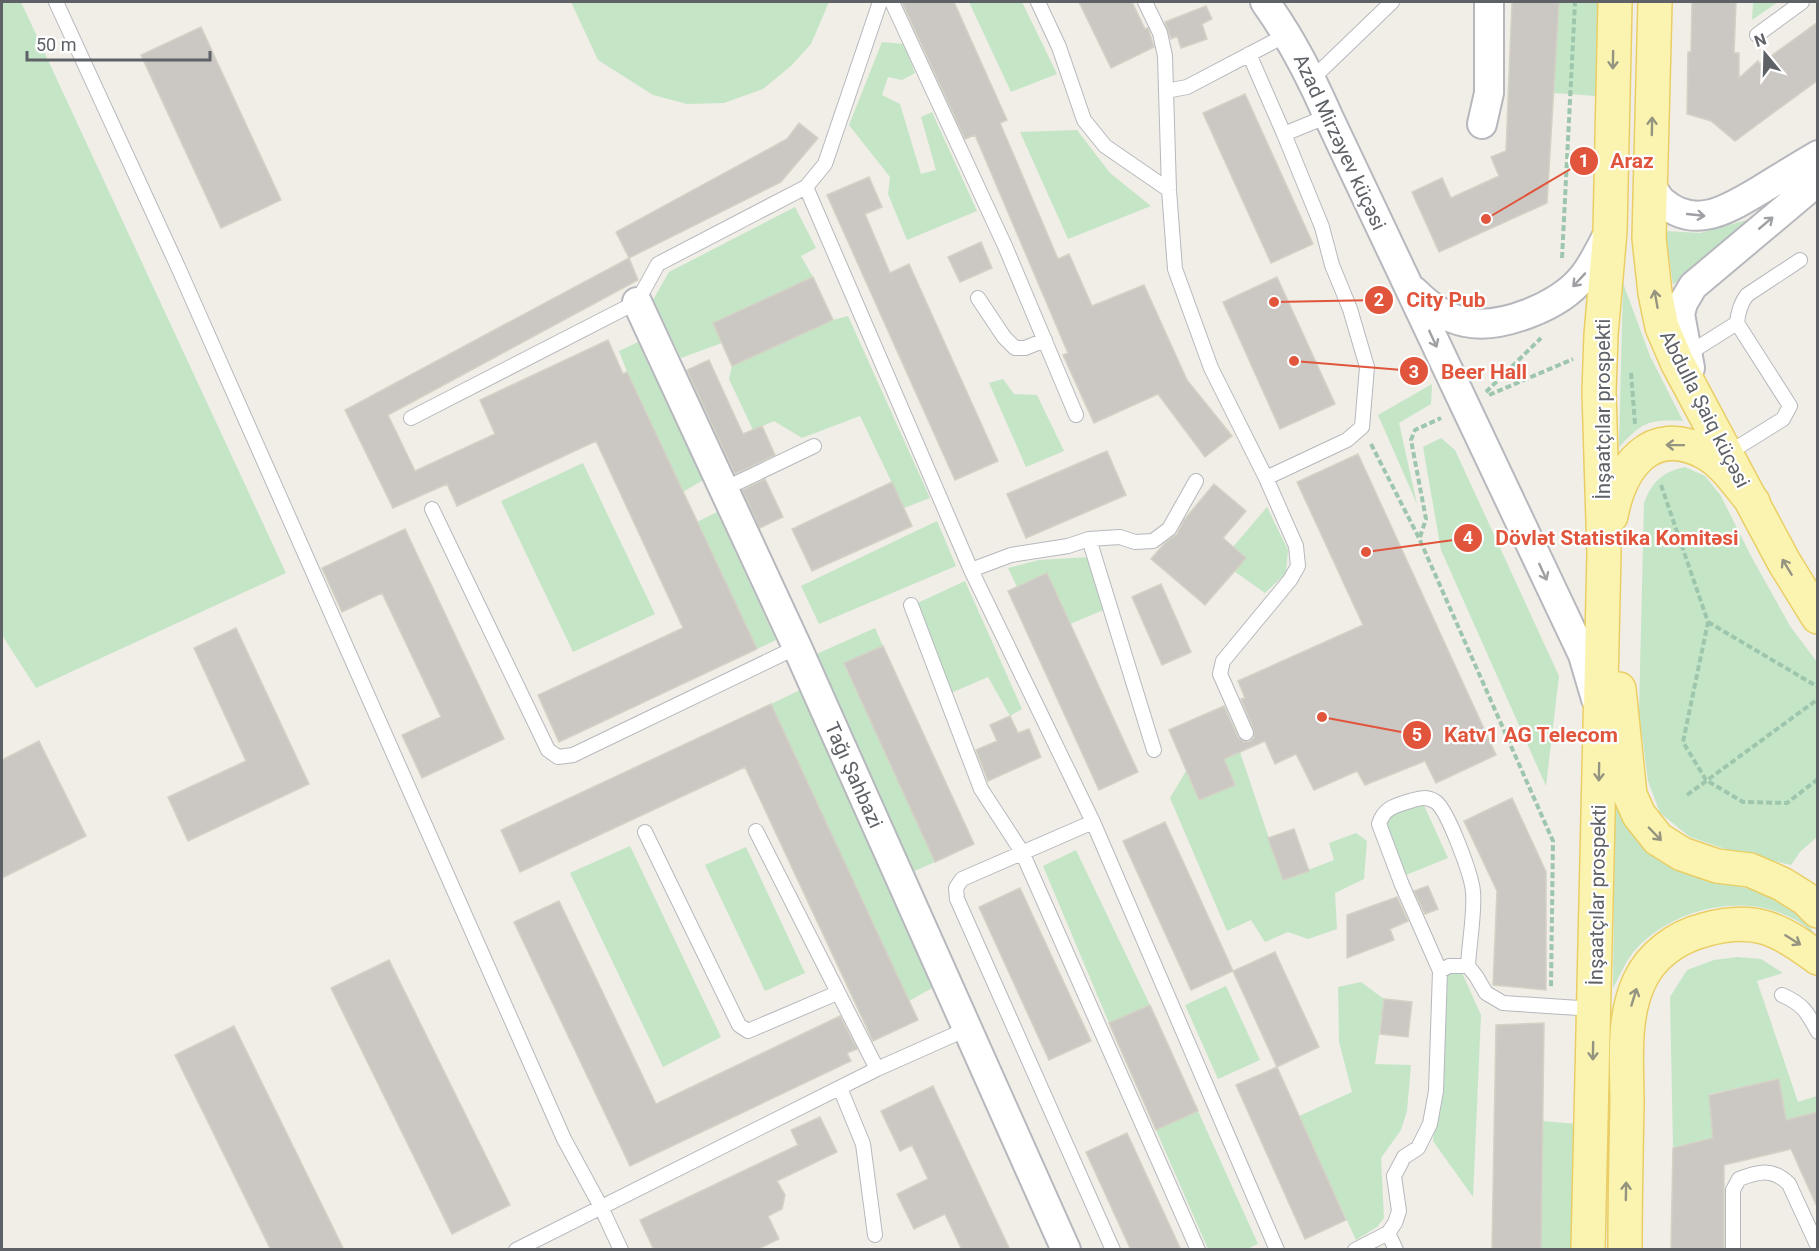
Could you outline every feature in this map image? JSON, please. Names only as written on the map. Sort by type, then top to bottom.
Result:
[{"type":"main road","name":"İnşaatçılar prospekti","points":[[1588,1250],[1605,554],[1599,392],[1601,335],[1610,231],[1615,2]]},
{"type":"main road","points":[[1650,184],[1655,2]]},
{"type":"main road","name":"Abdulla Şaiq küçəsi","points":[[1650,184],[1649,238],[1654,293],[1662,327],[1677,362],[1784,562],[1818,617]]},
{"type":"main road","points":[[1753,502],[1721,465],[1705,452],[1686,445],[1658,446],[1635,459],[1624,476],[1614,503],[1605,554],[1630,795],[1639,815],[1658,839],[1683,854],[1718,866],[1750,870],[1782,884],[1806,899],[1818,911]]},
{"type":"main road","name":"İnşaatçılar prospekti","points":[[1625,1250],[1629,1018],[1636,989],[1650,964],[1666,947],[1694,933],[1720,926],[1747,923],[1769,928],[1791,938],[1818,958]]},
{"type":"street","name":"Azad Mirzəyev küçəsi","points":[[1265,2],[1288,34],[1312,79],[1583,655],[1601,722]]},
{"type":"street","points":[[1482,124],[1489,93],[1490,2]]},
{"type":"street","points":[[1650,184],[1662,202],[1671,208],[1687,214],[1706,216],[1727,210],[1818,155]]},
{"type":"street","points":[[1700,404],[1686,355],[1680,314],[1683,303],[1693,286],[1818,181]]},
{"type":"street","points":[[1408,286],[1443,314],[1465,322],[1489,323],[1512,319],[1563,296],[1592,265],[1610,231]]},
{"type":"street","name":"Tağı Şahbazi","points":[[637,302],[797,647],[1066,1250]]},
{"type":"lane","points":[[56,2],[178,267],[564,1139],[601,1207],[621,1250]]},
{"type":"lane","points":[[411,418],[637,302],[658,264],[806,187],[825,164],[880,2]]},
{"type":"lane","points":[[892,2],[1005,246],[1076,415]]},
{"type":"lane","points":[[1038,2],[1059,47],[1084,120],[1105,146],[1169,190]]},
{"type":"lane","points":[[1145,2],[1160,33],[1165,56],[1169,190],[1175,269],[1210,369],[1266,478],[1296,546],[1298,566],[1290,580],[1223,661],[1220,674],[1246,734]]},
{"type":"lane","points":[[1312,79],[1392,2]]},
{"type":"lane","points":[[1757,35],[1802,2]]},
{"type":"lane","points":[[1166,91],[1187,87],[1288,34]]},
{"type":"lane","points":[[1249,54],[1322,227],[1332,265],[1350,309],[1367,367],[1362,427],[1347,440],[1266,478]]},
{"type":"lane","points":[[1284,134],[1328,116]]},
{"type":"lane","points":[[806,187],[971,570],[1093,822],[1277,1250]]},
{"type":"lane","points":[[1726,454],[1783,419],[1790,406],[1737,323],[1738,312],[1748,295],[1800,260]]},
{"type":"lane","points":[[978,298],[1004,337],[1015,348],[1025,348],[1045,340]]},
{"type":"lane","points":[[1686,355],[1737,323]]},
{"type":"lane","points":[[724,489],[814,446]]},
{"type":"lane","points":[[971,570],[1011,555],[1068,546],[1089,540],[1120,537],[1135,542],[1152,541],[1168,529],[1196,481]]},
{"type":"lane","points":[[432,509],[548,750],[558,757],[573,755],[797,647]]},
{"type":"lane","points":[[1089,540],[1154,750]]},
{"type":"lane","points":[[911,606],[981,789],[1022,852],[1198,1250]]},
{"type":"lane","points":[[1355,1250],[1388,1233],[1399,1211],[1394,1176],[1404,1157],[1419,1148],[1430,1124],[1436,1091],[1440,971],[1402,885],[1379,825],[1382,816],[1389,808],[1423,797],[1436,802],[1443,811],[1468,868],[1473,892],[1468,966],[1486,993],[1503,1003],[1594,1009]]},
{"type":"lane","points":[[1093,822],[962,879],[956,888],[957,899],[1113,1250]]},
{"type":"lane","points":[[756,831],[877,1069]]},
{"type":"lane","points":[[645,832],[739,1025],[748,1031],[837,993]]},
{"type":"lane","points":[[1440,971],[1449,966],[1468,966]]},
{"type":"lane","points":[[1782,994],[1805,1009],[1818,1032]]},
{"type":"lane","points":[[516,1250],[877,1069],[967,1029]]},
{"type":"lane","points":[[840,1088],[863,1144],[874,1235]]},
{"type":"lane","points":[[1733,1250],[1733,1190],[1739,1179],[1753,1173],[1770,1171],[1781,1176],[1789,1184],[1818,1246]]},
{"type":"lane","points":[[1388,1233],[1396,1250]]},
{"type":"path","points":[[1562,266],[1575,2]]},
{"type":"path","points":[[1630,366],[1635,424]]},
{"type":"path","points":[[1362,427],[1419,538],[1553,841],[1551,990],[1559,1007]]},
{"type":"path","points":[[1661,485],[1708,622],[1683,742],[1706,780],[1743,802],[1787,803],[1818,779]]},
{"type":"path","points":[[1708,622],[1818,687]]},
{"type":"path","points":[[1687,795],[1818,699]]},
{"type":"green space","points":[[2,2],[21,2],[286,573],[36,688],[2,635]]},
{"type":"green space","points":[[571,2],[829,2],[811,44],[791,66],[763,89],[724,103],[687,104],[653,95],[598,60]]},
{"type":"green space","points":[[969,2],[1022,2],[1057,74],[1011,92]]},
{"type":"green space","points":[[1558,2],[1600,2],[1596,96],[1554,93]]},
{"type":"green space","points":[[1753,2],[1778,2],[1752,20]]},
{"type":"green space","points":[[882,42],[905,44],[915,73],[902,80],[888,77],[882,95],[900,104],[921,174],[936,170],[921,117],[932,112],[977,211],[907,240],[888,194],[890,177],[849,125]]},
{"type":"green space","points":[[1077,130],[1110,173],[1151,206],[1068,239],[1020,132]]},
{"type":"green space","points":[[795,207],[816,248],[801,256],[813,277],[713,323],[722,343],[681,358],[653,300],[669,272]]},
{"type":"green space","points":[[1747,220],[1673,285],[1665,231],[1700,233]]},
{"type":"green space","points":[[1623,283],[1650,356],[1683,421],[1647,424],[1634,432],[1619,447]]},
{"type":"green space","points":[[848,316],[930,498],[904,508],[860,416],[802,438],[774,421],[753,430],[729,379],[732,366],[833,320]]},
{"type":"green space","points":[[638,342],[703,480],[683,492],[619,351]]},
{"type":"green space","points":[[1003,379],[1014,394],[1037,395],[1064,451],[1026,467],[989,383]]},
{"type":"green space","points":[[1432,384],[1431,404],[1399,423],[1417,504],[1378,415]]},
{"type":"green space","points":[[1441,438],[1455,450],[1559,676],[1546,786],[1441,550],[1423,447]]},
{"type":"green space","points":[[583,463],[655,614],[573,652],[501,501]]},
{"type":"green space","points":[[1685,467],[1705,476],[1721,496],[1790,626],[1817,662],[1817,837],[1800,852],[1791,865],[1734,852],[1690,837],[1660,813],[1648,781],[1639,712],[1644,503],[1659,479]]},
{"type":"green space","points":[[1267,507],[1288,550],[1286,573],[1265,593],[1234,571],[1233,547]]},
{"type":"green space","points":[[717,512],[776,640],[757,649],[697,522]]},
{"type":"green space","points":[[937,521],[956,566],[819,624],[801,586]]},
{"type":"green space","points":[[1090,557],[1106,609],[1070,624],[1047,573],[1017,587],[1008,568],[1039,560]]},
{"type":"green space","points":[[965,581],[1022,709],[1010,716],[988,677],[951,693],[911,606]]},
{"type":"green space","points":[[875,628],[883,646],[844,664],[935,862],[910,873],[812,656]]},
{"type":"green space","points":[[800,690],[934,987],[909,1001],[771,704]]},
{"type":"green space","points":[[1240,752],[1283,880],[1334,860],[1329,843],[1356,833],[1367,841],[1364,879],[1335,893],[1337,929],[1308,939],[1288,932],[1265,942],[1251,920],[1227,931],[1170,798],[1186,771],[1199,800],[1235,785],[1224,759]]},
{"type":"green space","points":[[1615,800],[1629,830],[1644,848],[1661,861],[1700,877],[1763,893],[1783,902],[1802,918],[1817,941],[1804,926],[1782,914],[1760,908],[1738,906],[1693,913],[1672,922],[1637,948],[1613,988]]},
{"type":"green space","points":[[1422,801],[1448,858],[1396,879],[1385,818]]},
{"type":"green space","points":[[630,846],[721,1037],[663,1067],[570,873]]},
{"type":"green space","points":[[746,847],[805,973],[765,991],[705,865]]},
{"type":"green space","points":[[1076,850],[1150,1005],[1109,1023],[1043,866]]},
{"type":"green space","points":[[1737,957],[1761,959],[1783,973],[1757,981],[1798,1102],[1817,1096],[1817,1112],[1786,1120],[1778,1079],[1709,1094],[1713,1138],[1673,1148],[1670,997],[1687,970],[1714,960]]},
{"type":"green space","points":[[1458,964],[1481,1015],[1473,1197],[1433,1141],[1442,1031],[1435,974]]},
{"type":"green space","points":[[1361,982],[1384,999],[1375,1064],[1411,1065],[1407,1111],[1401,1130],[1381,1158],[1384,1218],[1377,1227],[1356,1240],[1299,1116],[1352,1092],[1339,1042],[1338,987]]},
{"type":"green space","points":[[1226,986],[1260,1060],[1218,1079],[1185,1005]]},
{"type":"green space","points":[[1198,1111],[1258,1244],[1247,1249],[1208,1249],[1156,1130]]},
{"type":"green space","points":[[1543,1121],[1578,1124],[1573,1249],[1541,1250]]},
{"type":"building","points":[[902,2],[954,2],[1007,120],[1000,123],[1058,259],[1069,254],[1092,306],[1144,285],[1187,380],[1232,436],[1205,457],[1158,394],[1094,423],[1063,355],[1068,353],[975,135],[965,139]]},
{"type":"building","points":[[1079,2],[1132,2],[1145,29],[1148,28],[1154,47],[1111,68]]},
{"type":"building","points":[[1512,2],[1559,2],[1547,203],[1439,252],[1412,192],[1442,178],[1451,198],[1499,176],[1491,157],[1506,151]]},
{"type":"building","points":[[1692,2],[1736,2],[1734,53],[1739,53],[1739,78],[1758,61],[1760,64],[1818,22],[1818,80],[1735,141],[1711,121],[1687,114]]},
{"type":"building","points":[[1206,6],[1212,19],[1202,24],[1207,39],[1181,48],[1177,36],[1171,39],[1165,22]]},
{"type":"building","points":[[201,27],[281,200],[221,228],[141,55]]},
{"type":"building","points":[[1245,94],[1313,244],[1271,263],[1203,113]]},
{"type":"building","points":[[799,123],[818,138],[781,182],[629,258],[616,232],[787,139]]},
{"type":"building","points":[[869,177],[882,207],[865,214],[890,273],[909,264],[998,461],[955,480],[827,195]]},
{"type":"building","points":[[981,242],[992,268],[960,282],[948,257]]},
{"type":"building","points":[[629,258],[638,280],[388,415],[415,471],[495,434],[480,400],[608,340],[623,374],[627,372],[757,649],[559,742],[538,695],[683,628],[596,441],[457,506],[447,484],[393,508],[345,410]]},
{"type":"building","points":[[813,277],[833,320],[732,366],[713,323]]},
{"type":"building","points":[[1277,277],[1335,404],[1280,429],[1223,302]]},
{"type":"building","points":[[709,360],[743,434],[762,426],[775,455],[735,474],[687,370]]},
{"type":"building","points":[[1107,451],[1126,495],[1026,538],[1007,494]]},
{"type":"building","points":[[1358,454],[1496,755],[1436,783],[1425,761],[1365,785],[1357,771],[1314,790],[1296,754],[1275,764],[1265,741],[1224,759],[1235,785],[1199,800],[1169,730],[1224,706],[1238,737],[1244,742],[1250,741],[1254,738],[1254,730],[1241,699],[1245,698],[1238,681],[1363,625],[1297,482]]},
{"type":"building","points":[[765,479],[783,517],[760,528],[742,490]]},
{"type":"building","points":[[892,482],[912,526],[812,571],[792,529]]},
{"type":"building","points":[[1214,484],[1246,511],[1223,538],[1246,558],[1205,605],[1151,559],[1164,544],[1177,534],[1184,520]]},
{"type":"building","points":[[405,529],[504,739],[422,778],[402,735],[441,717],[382,593],[342,612],[322,568]]},
{"type":"building","points":[[1047,573],[1138,772],[1099,790],[1008,591]]},
{"type":"building","points":[[1161,584],[1191,652],[1162,665],[1132,597]]},
{"type":"building","points":[[236,628],[309,784],[188,841],[168,797],[246,761],[194,648]]},
{"type":"building","points":[[883,646],[974,844],[935,862],[844,663]]},
{"type":"building","points":[[771,704],[918,1020],[873,1041],[745,767],[520,872],[501,830]]},
{"type":"building","points":[[1010,716],[1018,733],[1029,729],[1041,757],[988,781],[976,750],[997,741],[990,725]]},
{"type":"building","points":[[39,741],[86,836],[2,878],[2,760]]},
{"type":"building","points":[[1512,798],[1546,872],[1546,990],[1493,985],[1497,891],[1464,821]]},
{"type":"building","points":[[1165,822],[1233,971],[1191,990],[1123,841]]},
{"type":"building","points":[[1294,829],[1309,871],[1283,880],[1268,838]]},
{"type":"building","points":[[1428,886],[1438,909],[1425,914],[1414,891]]},
{"type":"building","points":[[1020,888],[1091,1041],[1049,1060],[979,907]]},
{"type":"building","points":[[1397,897],[1408,921],[1390,929],[1394,940],[1347,958],[1347,915]]},
{"type":"building","points":[[559,901],[656,1104],[840,1016],[857,1049],[847,1053],[851,1061],[630,1166],[514,922]]},
{"type":"building","points":[[1275,952],[1319,1047],[1277,1067],[1233,971]]},
{"type":"building","points":[[389,960],[510,1205],[452,1234],[331,988]]},
{"type":"building","points":[[1384,999],[1412,1002],[1408,1037],[1380,1034]]},
{"type":"building","points":[[1150,1005],[1198,1111],[1156,1130],[1109,1023]]},
{"type":"building","points":[[1544,1023],[1541,1250],[1492,1250],[1496,1025]]},
{"type":"building","points":[[234,1026],[344,1250],[271,1250],[175,1055]]},
{"type":"building","points":[[1277,1067],[1346,1220],[1305,1239],[1236,1085]]},
{"type":"building","points":[[1779,1079],[1786,1120],[1818,1112],[1818,1209],[1791,1149],[1724,1165],[1724,1250],[1671,1250],[1673,1148],[1713,1138],[1709,1095]]},
{"type":"building","points":[[933,1086],[1010,1250],[962,1250],[945,1214],[914,1229],[897,1194],[928,1179],[912,1145],[900,1151],[881,1111]]},
{"type":"building","points":[[820,1117],[837,1152],[777,1181],[785,1195],[782,1209],[768,1216],[779,1239],[756,1250],[654,1250],[640,1220],[798,1145],[791,1130]]},
{"type":"building","points":[[1127,1133],[1181,1250],[1131,1250],[1086,1152]]},
{"type":"place","name":"Araz","points":[[1486,219]]},
{"type":"place","name":"City Pub","points":[[1274,302]]},
{"type":"place","name":"Beer Hall","points":[[1294,361]]},
{"type":"place","name":"Dövlət Statistika Komitəsi","points":[[1366,552]]},
{"type":"place","name":"Katv1 AG Telecom","points":[[1322,717]]}]
